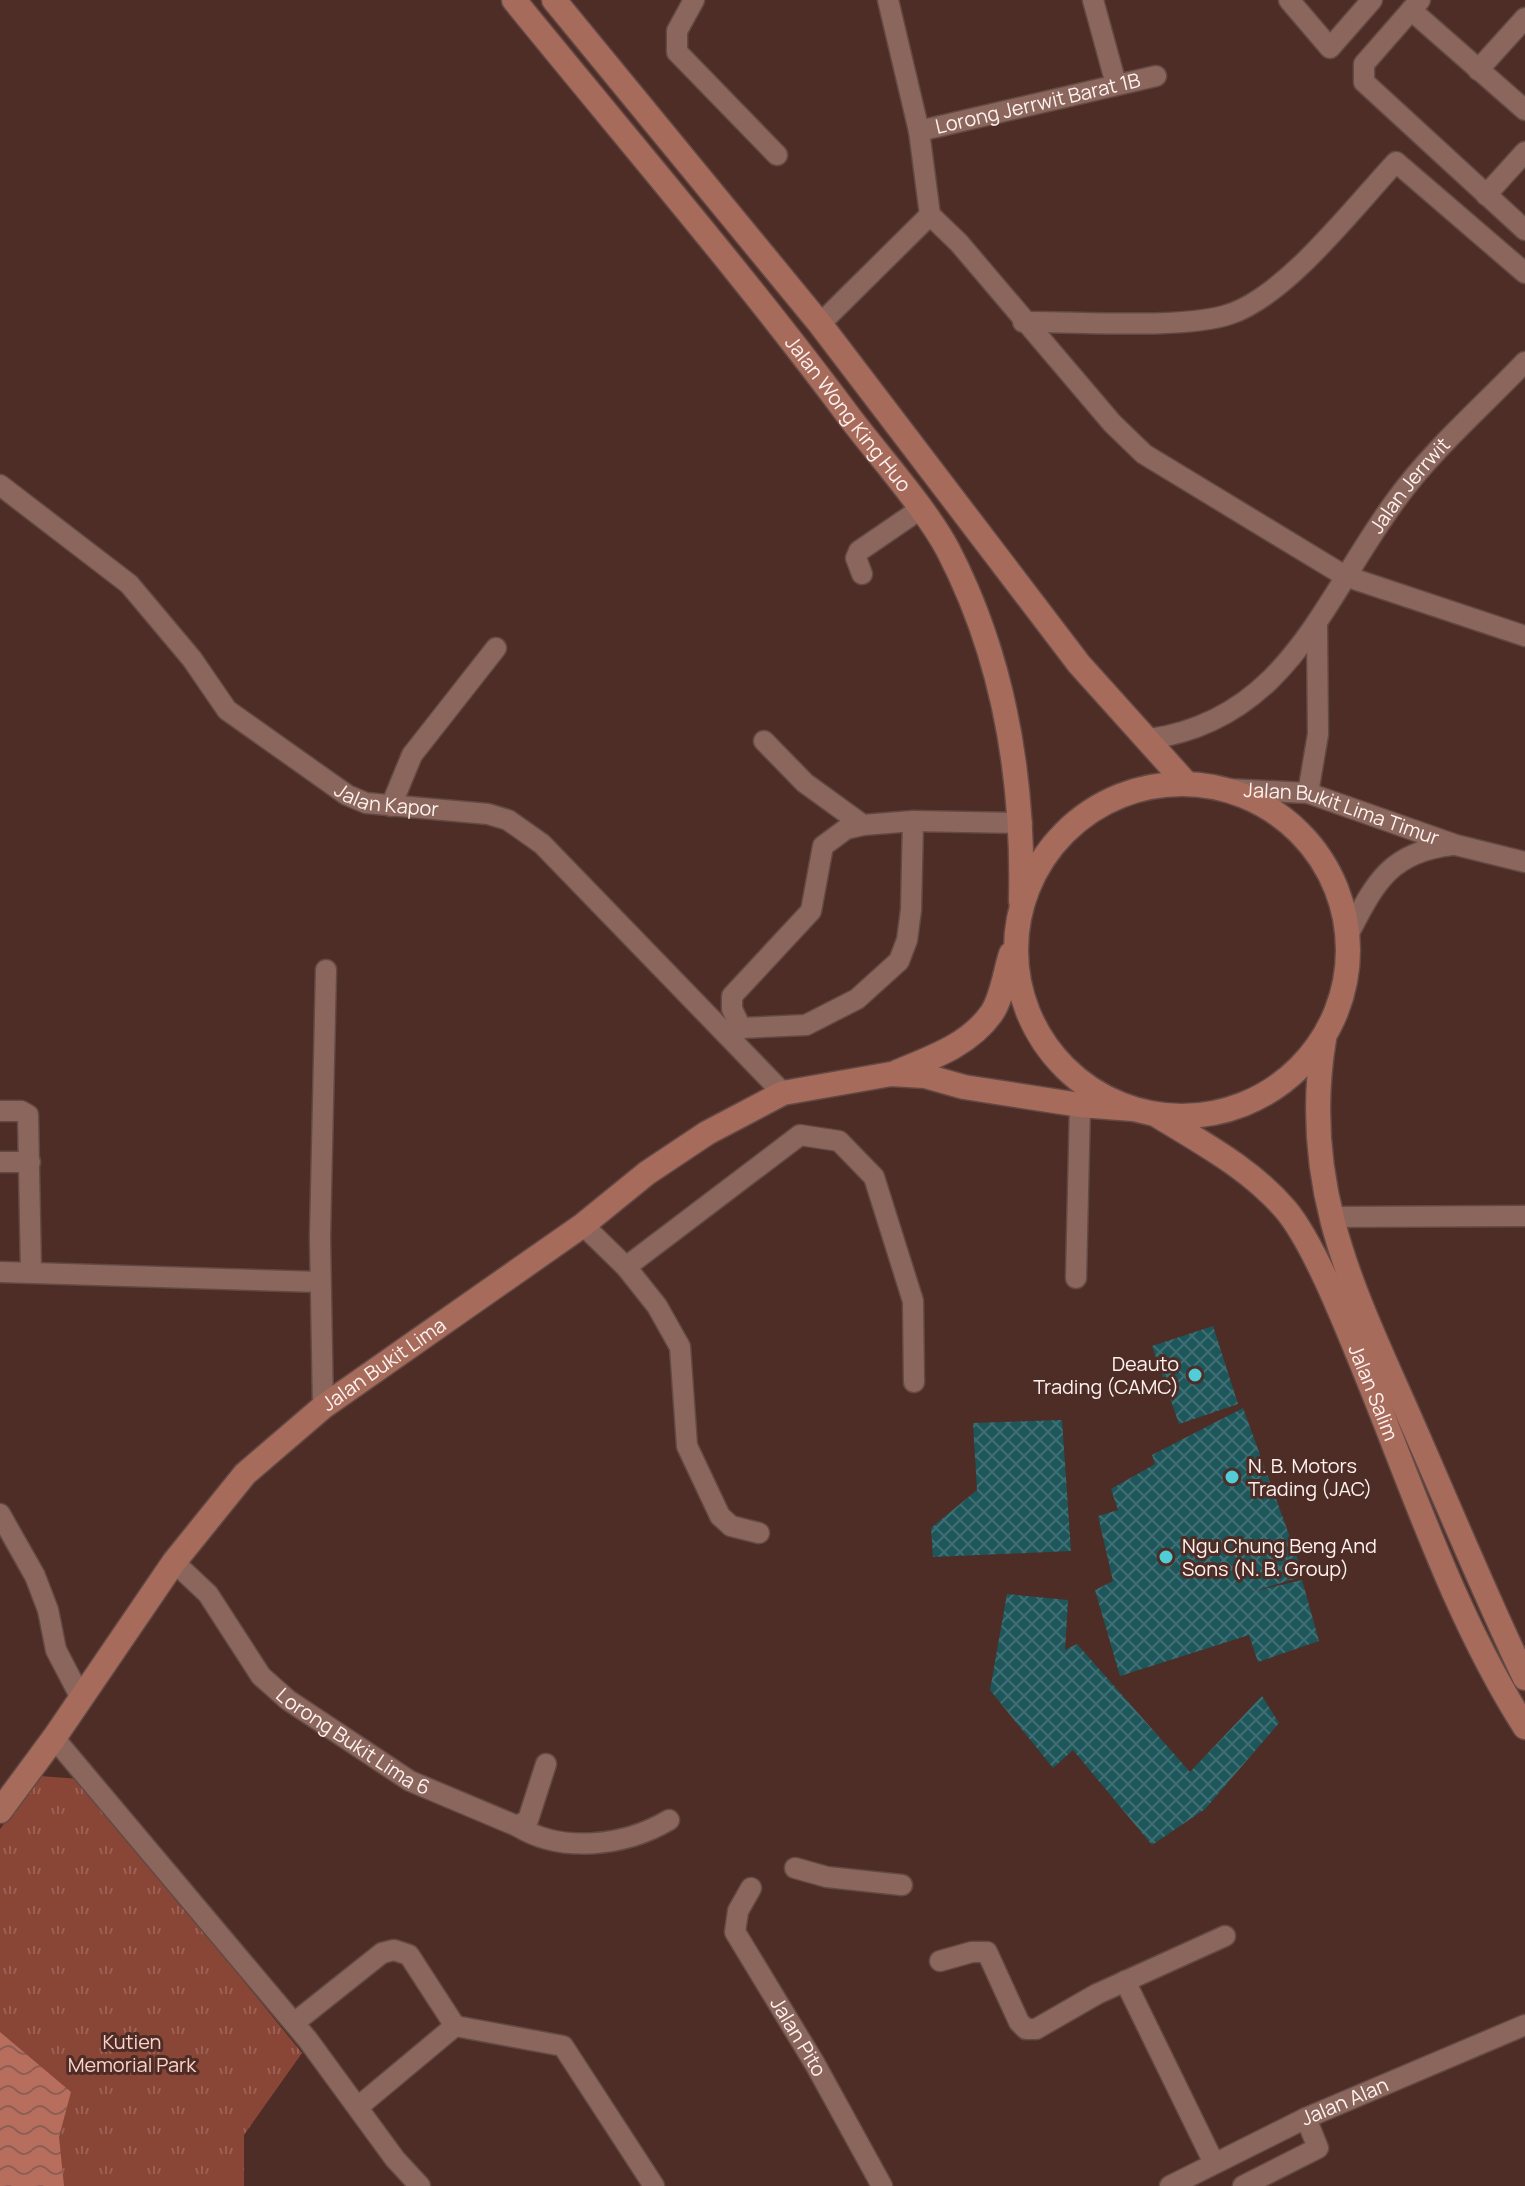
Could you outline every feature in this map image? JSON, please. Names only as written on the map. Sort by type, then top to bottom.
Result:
[{"type":"main road","name":"Jalan Wong King Huo","points":[[514,0],[825,384],[947,548],[991,658],[1008,717],[1022,823],[1021,901]]},
{"type":"main road","name":"Jalan Wong King Huo","points":[[554,0],[820,324],[1079,664],[1150,739],[1186,783]]},
{"type":"main road","points":[[1186,783],[1227,789],[1264,804],[1296,828],[1322,859],[1340,894],[1349,933],[1346,980],[1340,1004],[1325,1036],[1293,1074],[1251,1101],[1203,1115],[1143,1111],[1080,1105],[964,1087],[925,1076],[891,1074],[944,1053],[972,1035],[993,1012],[1014,944],[1021,901],[1045,853],[1083,815],[1132,790],[1186,783]]},
{"type":"main road","name":"Jalan Salim","points":[[1014,944],[1018,987],[1034,1028],[1059,1063],[1093,1091],[1143,1111],[1259,1181],[1289,1213],[1353,1342],[1444,1565],[1502,1691],[1525,1727]]},
{"type":"main road","name":"Jalan Salim","points":[[1325,1036],[1317,1082],[1317,1130],[1321,1178],[1331,1217],[1354,1289],[1483,1589],[1525,1678]]},
{"type":"main road","name":"Jalan Bukit Lima","points":[[0,1811],[54,1738],[174,1562],[245,1474],[323,1407],[583,1225],[647,1173],[707,1133],[783,1093],[891,1074]]},
{"type":"street","points":[[694,0],[677,31],[677,52],[777,155]]},
{"type":"street","points":[[888,0],[919,131],[930,215],[959,243],[1023,322],[1112,423],[1144,454],[1345,576],[1525,636]]},
{"type":"street","points":[[1093,0],[1116,84]]},
{"type":"street","points":[[1289,0],[1330,48],[1372,0]]},
{"type":"street","points":[[1525,110],[1478,70],[1415,5],[1364,64],[1364,82],[1525,230]]},
{"type":"street","points":[[1478,70],[1525,18]]},
{"type":"street","name":"Lorong Jerrwit Barat 1B","points":[[919,131],[1156,76]]},
{"type":"street","points":[[1486,195],[1525,152]]},
{"type":"street","points":[[1023,322],[1187,321],[1230,314],[1266,296],[1396,162],[1525,273]]},
{"type":"street","points":[[820,324],[930,215]]},
{"type":"street","name":"Jalan Jerrwit","points":[[1150,739],[1180,735],[1217,721],[1250,700],[1317,627],[1345,576],[1397,498],[1525,362]]},
{"type":"street","name":"Jalan Kapor","points":[[0,485],[129,584],[192,659],[227,710],[347,795],[366,803],[488,814],[508,820],[542,844],[736,1033],[783,1093]]},
{"type":"street","points":[[862,574],[856,558],[859,551],[919,510]]},
{"type":"street","points":[[1308,793],[1318,734],[1317,627]]},
{"type":"street","points":[[391,806],[412,755],[496,648]]},
{"type":"street","points":[[764,741],[805,783],[863,825]]},
{"type":"street","name":"Jalan Bukit Lima Timur","points":[[1227,789],[1308,793],[1456,845],[1525,862]]},
{"type":"street","points":[[913,821],[911,910],[907,940],[899,961],[857,999],[806,1025],[736,1033],[732,996],[804,922],[815,897],[823,846],[846,829],[913,821],[1022,823]]},
{"type":"street","name":"Jalan Bukit Lima Timur","points":[[1349,933],[1377,879],[1430,847],[1456,845]]},
{"type":"street","points":[[323,1407],[320,1282],[326,970]]},
{"type":"street","points":[[1076,1278],[1080,1105]]},
{"type":"street","points":[[0,1111],[21,1111],[28,1115],[31,1272]]},
{"type":"street","points":[[626,1267],[800,1135],[839,1141],[874,1177],[881,1195],[913,1301],[914,1382]]},
{"type":"street","points":[[0,1162],[30,1162]]},
{"type":"street","points":[[1331,1217],[1525,1216]]},
{"type":"street","points":[[583,1225],[626,1267],[657,1306],[680,1347],[687,1446],[720,1516],[731,1526],[759,1533]]},
{"type":"street","points":[[0,1272],[320,1282]]},
{"type":"street","points":[[0,1514],[35,1576],[48,1610],[56,1650],[80,1696]]},
{"type":"street","name":"Lorong Bukit Lima 6","points":[[174,1562],[208,1594],[253,1665],[288,1700],[410,1781],[517,1826],[536,1838],[587,1845],[642,1832],[669,1820]]},
{"type":"street","points":[[54,1738],[294,2023],[395,2159],[420,2186]]},
{"type":"street","points":[[517,1826],[528,1820],[546,1764]]},
{"type":"street","points":[[795,1868],[827,1877],[902,1885]]},
{"type":"street","name":"Jalan Pito","points":[[751,1888],[738,1911],[735,1932],[815,2064],[882,2186]]},
{"type":"street","points":[[940,1961],[972,1952],[987,1952],[1019,2022],[1026,2029],[1036,2029],[1125,1981],[1225,1936]]},
{"type":"street","points":[[294,2023],[382,1953],[394,1950],[409,1955],[455,2026],[563,2046],[654,2186]]},
{"type":"street","points":[[1125,1981],[1214,2163]]},
{"type":"street","name":"Jalan Alan","points":[[1170,2186],[1306,2118],[1525,2025]]},
{"type":"street","points":[[358,2107],[455,2026]]},
{"type":"street","points":[[1243,2186],[1318,2148],[1306,2118]]},
{"type":"green space","name":"Kutien Memorial Park","points":[[40,1776],[80,1779],[302,2053],[244,2135],[244,2186],[0,2186],[0,1829]]},
{"type":"water","points":[[0,2032],[71,2092],[59,2137],[64,2186],[0,2186]]},
{"type":"building","name":"Deauto Trading (CAMC)","points":[[1213,1326],[1238,1404],[1179,1424],[1152,1346]]},
{"type":"building","name":"Ngu Chung Beng And Sons (N. B. Group)","points":[[1243,1408],[1304,1576],[1251,1592],[1302,1580],[1319,1641],[1258,1662],[1249,1635],[1120,1676],[1095,1590],[1113,1581],[1098,1516],[1118,1510],[1111,1489],[1155,1464],[1152,1455]]},
{"type":"building","points":[[1062,1420],[1071,1551],[933,1557],[931,1528],[977,1490],[973,1423]]},
{"type":"building","points":[[1007,1594],[1068,1600],[1065,1650],[1077,1644],[1190,1772],[1262,1696],[1279,1723],[1205,1809],[1152,1845],[1073,1750],[1053,1768],[990,1690]]},
{"type":"place","name":"Deauto Trading (CAMC)","points":[[1195,1375]]},
{"type":"place","name":"N. B. Motors Trading (JAC)","points":[[1232,1477]]},
{"type":"place","name":"Ngu Chung Beng And Sons (N. B. Group)","points":[[1166,1557]]}]
